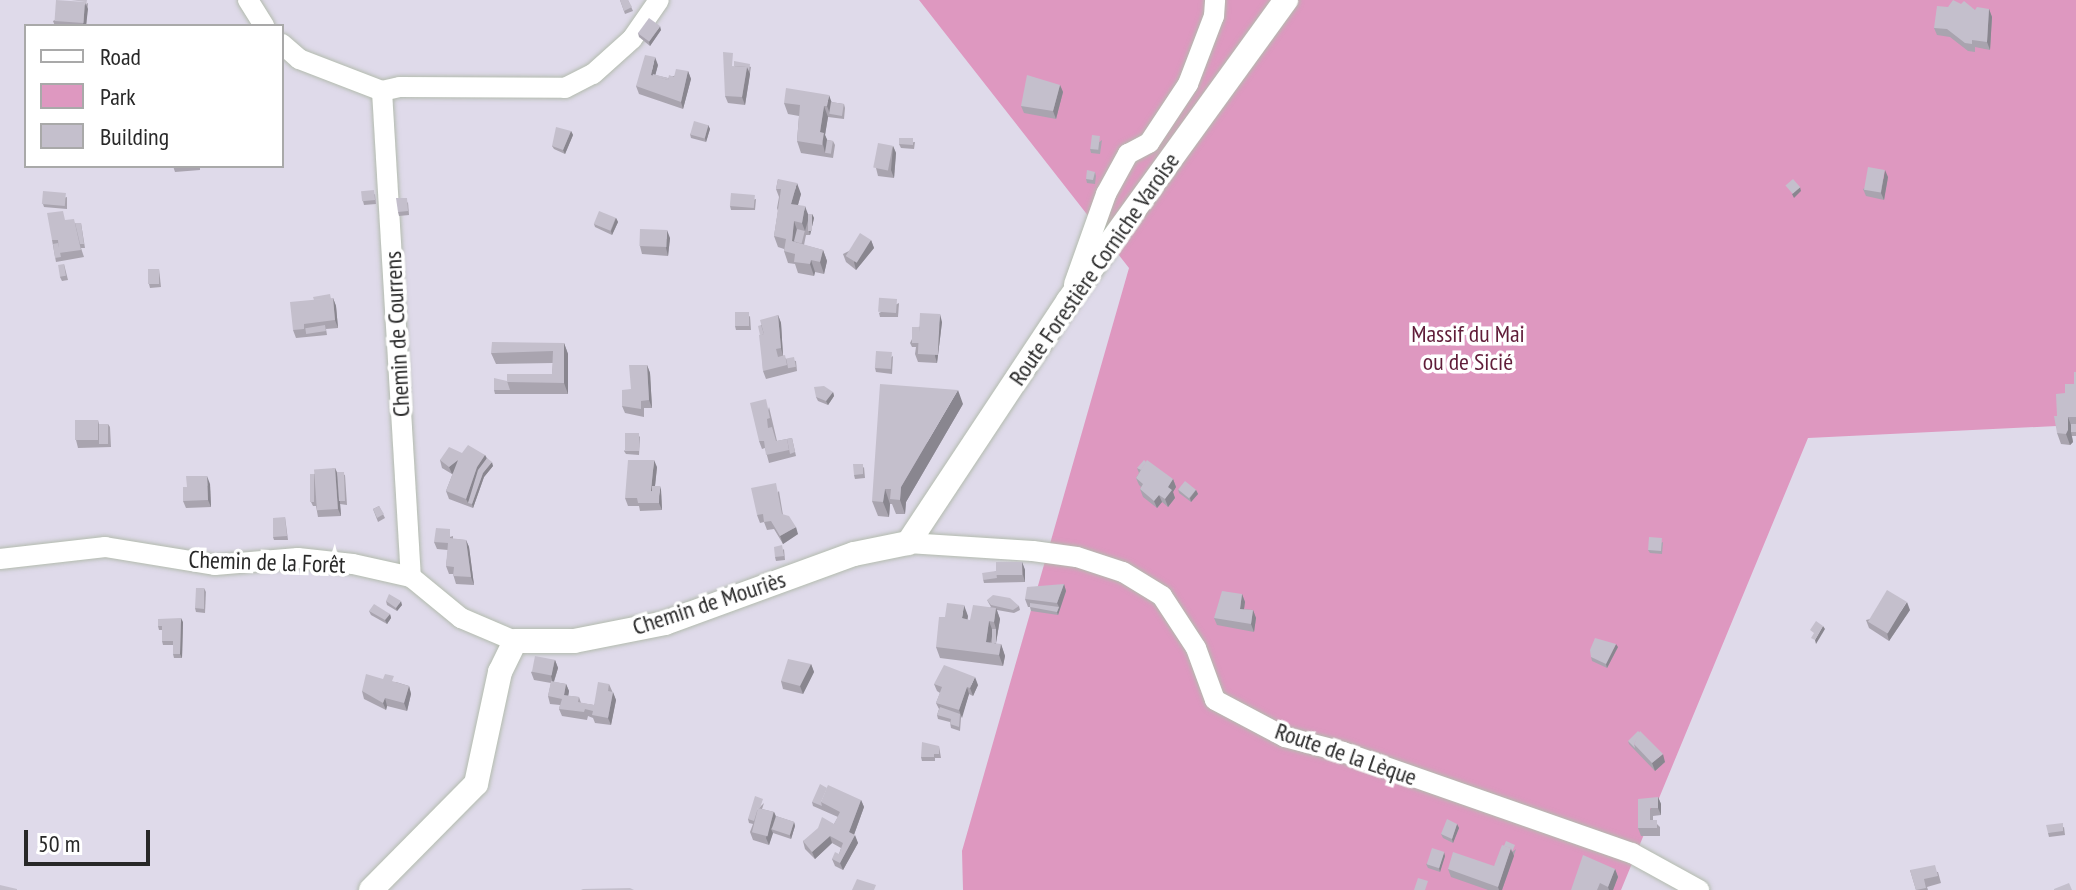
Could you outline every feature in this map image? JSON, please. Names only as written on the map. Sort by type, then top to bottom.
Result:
[{"type":"street","points":[[248,0],[263,24]]},
{"type":"street","points":[[284,46],[299,59],[382,91],[400,87],[565,88],[593,74],[632,39],[659,0]]},
{"type":"street","points":[[1068,301],[1106,194],[1128,154],[1149,143],[1188,84],[1214,16],[1215,0]]},
{"type":"street","name":"Route Forestière Corniche Varoise","points":[[908,543],[1068,301],[1286,0]]},
{"type":"street","name":"Chemin de Courrens","points":[[382,91],[411,577]]},
{"type":"street","name":"Chemin de Mouriès","points":[[515,641],[574,641],[665,623],[854,554],[908,543]]},
{"type":"street","name":"Route de la Lèque","points":[[908,543],[1033,551],[1077,557],[1123,572],[1162,596],[1196,648],[1215,700],[1285,737],[1343,752],[1632,853],[1699,890]]},
{"type":"street","name":"Chemin de la Forêt","points":[[0,559],[105,547],[215,565],[298,558],[353,564],[411,577],[461,618],[515,641]]},
{"type":"street","points":[[371,890],[476,784],[500,672],[515,641]]},
{"type":"green space","name":"Massif du Mai ou de Sicié","points":[[919,0],[2076,0],[2076,425],[1808,438],[1621,890],[963,890],[962,851],[1129,268]]},
{"type":"building","points":[[56,0],[85,2],[83,23],[55,21]]},
{"type":"building","points":[[620,0],[628,0],[632,7],[624,11]]},
{"type":"building","points":[[1953,0],[1961,4],[1964,1],[1975,10],[1977,7],[1989,9],[1987,42],[1972,40],[1972,44],[1965,43],[1947,29],[1934,28],[1937,6],[1948,7]]},
{"type":"building","points":[[649,18],[660,26],[649,42],[638,33]]},
{"type":"building","points":[[723,52],[733,53],[732,66],[747,67],[742,97],[725,96]]},
{"type":"building","points":[[645,55],[655,57],[651,75],[668,80],[669,75],[674,77],[676,69],[688,71],[681,102],[636,86]]},
{"type":"building","points":[[734,61],[750,64],[749,71],[747,67],[734,66]]},
{"type":"building","points":[[1027,75],[1060,85],[1053,111],[1021,106]]},
{"type":"building","points":[[786,88],[829,95],[820,132],[824,133],[822,145],[797,141],[800,105],[784,103]]},
{"type":"building","points":[[831,102],[844,104],[842,116],[829,114]]},
{"type":"building","points":[[694,121],[708,125],[705,139],[690,134]]},
{"type":"building","points":[[556,127],[571,131],[563,150],[552,146]]},
{"type":"building","points":[[1092,135],[1100,136],[1098,150],[1090,149]]},
{"type":"building","points":[[899,138],[913,138],[913,145],[899,144]]},
{"type":"building","points":[[827,140],[833,141],[831,154],[825,153]]},
{"type":"building","points":[[878,143],[893,146],[888,170],[873,168]]},
{"type":"building","points":[[1868,167],[1885,170],[1881,193],[1864,190]]},
{"type":"building","points":[[1087,170],[1095,172],[1093,180],[1086,179]]},
{"type":"building","points":[[778,179],[797,183],[791,204],[805,206],[802,223],[794,221],[792,241],[823,250],[820,262],[794,262],[795,254],[784,251],[786,239],[774,236],[781,189],[776,189]]},
{"type":"building","points":[[1793,179],[1800,187],[1793,194],[1785,186]]},
{"type":"building","points":[[374,190],[375,200],[362,201],[361,191]]},
{"type":"building","points":[[43,191],[66,193],[65,206],[42,204]]},
{"type":"building","points":[[731,193],[755,195],[754,208],[730,206]]},
{"type":"building","points":[[396,198],[407,198],[408,211],[398,212]]},
{"type":"building","points":[[63,211],[65,220],[74,219],[81,250],[59,253],[58,240],[52,240],[47,213]]},
{"type":"building","points":[[599,211],[616,218],[610,231],[594,224]]},
{"type":"building","points":[[808,214],[812,214],[812,231],[808,231]]},
{"type":"building","points":[[75,223],[81,223],[84,244],[80,244]]},
{"type":"building","points":[[640,229],[667,230],[666,247],[639,246]]},
{"type":"building","points":[[797,229],[805,231],[802,244],[794,242]]},
{"type":"building","points":[[860,233],[871,240],[857,263],[846,256]]},
{"type":"building","points":[[58,243],[61,257],[55,258],[53,244]]},
{"type":"building","points":[[64,264],[66,276],[60,277],[58,265]]},
{"type":"building","points":[[148,269],[159,269],[159,284],[148,284]]},
{"type":"building","points":[[330,294],[331,299],[314,300],[313,297]]},
{"type":"building","points":[[333,298],[335,320],[304,324],[304,329],[293,330],[290,302]]},
{"type":"building","points":[[879,298],[897,299],[896,313],[878,312]]},
{"type":"building","points":[[735,312],[749,312],[749,326],[735,326]]},
{"type":"building","points":[[920,313],[940,314],[938,355],[918,354]]},
{"type":"building","points":[[778,315],[781,348],[776,349],[778,357],[785,355],[787,365],[763,371],[759,335],[764,334],[760,320]]},
{"type":"building","points":[[325,325],[326,331],[306,334],[305,328]]},
{"type":"building","points":[[912,327],[919,327],[919,343],[912,343]]},
{"type":"building","points":[[492,342],[564,343],[564,383],[507,382],[507,374],[552,374],[553,351],[491,353]]},
{"type":"building","points":[[876,351],[892,352],[891,369],[875,368]]},
{"type":"building","points":[[794,357],[796,367],[788,368],[786,359]]},
{"type":"building","points":[[629,365],[647,365],[649,400],[641,401],[641,409],[622,406],[622,390],[631,389]]},
{"type":"building","points":[[2074,372],[2076,417],[2068,417],[2066,434],[2057,433],[2054,416],[2057,416],[2056,394],[2065,393],[2065,384],[2074,384]]},
{"type":"building","points":[[494,378],[507,381],[510,390],[494,390]]},
{"type":"building","points":[[880,384],[958,390],[901,487],[900,500],[890,499],[891,489],[885,489],[883,502],[872,501]]},
{"type":"building","points":[[824,386],[833,392],[826,401],[816,397],[814,387]]},
{"type":"building","points":[[766,399],[770,418],[767,419],[768,428],[772,427],[776,441],[787,439],[789,450],[766,455],[764,441],[759,441],[750,403]]},
{"type":"building","points":[[75,420],[98,420],[98,440],[75,440]]},
{"type":"building","points":[[99,424],[108,424],[108,444],[99,444]]},
{"type":"building","points":[[625,433],[639,433],[639,451],[625,451]]},
{"type":"building","points":[[792,438],[795,452],[790,454],[787,439],[776,441]]},
{"type":"building","points":[[468,445],[485,455],[477,467],[466,499],[446,491],[458,460],[449,467],[440,460],[449,447],[462,453]]},
{"type":"building","points":[[487,458],[492,462],[483,473],[472,504],[468,503],[478,470]]},
{"type":"building","points":[[628,460],[654,460],[651,491],[659,492],[659,503],[638,503],[637,498],[625,498]]},
{"type":"building","points":[[1147,460],[1173,479],[1168,487],[1172,490],[1165,499],[1159,495],[1154,501],[1140,489],[1143,484],[1136,478]]},
{"type":"building","points":[[853,464],[863,464],[863,474],[854,475]]},
{"type":"building","points":[[335,468],[338,509],[317,510],[314,469]]},
{"type":"building","points":[[337,472],[344,472],[345,501],[339,501]]},
{"type":"building","points":[[310,474],[314,474],[314,502],[310,502]]},
{"type":"building","points":[[186,476],[207,476],[208,500],[183,501]]},
{"type":"building","points":[[1185,481],[1196,490],[1189,498],[1178,490]]},
{"type":"building","points":[[776,483],[782,514],[789,516],[796,527],[780,536],[771,521],[764,522],[763,514],[757,515],[751,488]]},
{"type":"building","points":[[652,486],[660,486],[660,496],[659,492],[652,492]]},
{"type":"building","points":[[379,506],[384,514],[377,518],[373,509]]},
{"type":"building","points":[[285,517],[287,536],[273,537],[273,518]]},
{"type":"building","points":[[436,528],[450,529],[450,538],[466,540],[471,577],[453,576],[454,567],[446,566],[448,543],[434,542]]},
{"type":"building","points":[[1649,537],[1662,538],[1661,551],[1648,550]]},
{"type":"building","points":[[782,545],[784,556],[775,557],[774,547]]},
{"type":"building","points":[[996,562],[1022,562],[1022,575],[996,575]]},
{"type":"building","points":[[996,571],[997,578],[983,580],[982,573]]},
{"type":"building","points":[[1064,584],[1057,603],[1025,599],[1027,587]]},
{"type":"building","points":[[196,588],[204,588],[204,609],[195,608]]},
{"type":"building","points":[[1887,590],[1907,602],[1888,634],[1868,622]]},
{"type":"building","points":[[1222,591],[1242,594],[1240,609],[1253,610],[1251,624],[1214,618]]},
{"type":"building","points":[[389,594],[401,601],[396,608],[386,601]]},
{"type":"building","points":[[993,595],[1010,598],[1019,606],[1013,610],[991,605],[987,600]]},
{"type":"building","points":[[947,603],[964,605],[962,618],[970,620],[973,605],[996,608],[994,622],[989,621],[986,642],[1001,644],[999,655],[936,647],[939,617],[945,617]]},
{"type":"building","points":[[1030,603],[1059,607],[1057,612],[1030,607]]},
{"type":"building","points":[[374,604],[390,614],[385,620],[369,611]]},
{"type":"building","points":[[181,618],[180,654],[173,654],[173,641],[162,641],[162,626],[158,626],[158,619]]},
{"type":"building","points":[[1816,621],[1823,626],[1815,640],[1811,638],[1814,633],[1810,630]]},
{"type":"building","points":[[992,629],[996,629],[996,643],[992,643]]},
{"type":"building","points":[[1595,638],[1616,644],[1606,664],[1591,657],[1590,650]]},
{"type":"building","points":[[535,656],[555,660],[552,676],[532,672]]},
{"type":"building","points":[[788,659],[811,664],[800,686],[781,681]]},
{"type":"building","points":[[944,665],[975,677],[970,688],[967,687],[959,710],[936,703],[942,687],[934,684]]},
{"type":"building","points":[[366,674],[383,679],[385,674],[394,676],[392,681],[409,686],[404,703],[385,698],[383,703],[362,691]]},
{"type":"building","points":[[551,681],[566,684],[564,695],[579,697],[578,702],[594,705],[598,682],[609,684],[608,691],[613,692],[608,718],[592,715],[593,711],[585,709],[584,712],[559,709],[562,699],[548,696]]},
{"type":"building","points":[[940,707],[960,714],[959,727],[950,724],[951,719],[937,715]]},
{"type":"building","points":[[1638,731],[1640,733],[1635,748],[1628,741]]},
{"type":"building","points":[[1640,731],[1663,754],[1652,763],[1634,744]]},
{"type":"building","points":[[922,742],[939,746],[939,754],[921,757]]},
{"type":"building","points":[[820,784],[827,788],[822,806],[812,802]]},
{"type":"building","points":[[828,785],[861,800],[849,832],[855,835],[840,863],[832,859],[835,852],[839,854],[843,843],[830,836],[812,852],[803,841],[818,828],[822,817],[834,824],[840,812],[821,802]]},
{"type":"building","points":[[755,796],[763,799],[754,821],[748,819]]},
{"type":"building","points":[[1658,797],[1658,808],[1650,808],[1650,820],[1657,820],[1657,828],[1638,828],[1638,799]]},
{"type":"building","points":[[758,808],[774,812],[767,836],[752,832]]},
{"type":"building","points":[[776,816],[794,822],[790,835],[772,829]]},
{"type":"building","points":[[1447,819],[1457,824],[1452,839],[1441,834]]},
{"type":"building","points":[[2063,823],[2063,831],[2048,833],[2046,825]]},
{"type":"building","points":[[1506,841],[1515,845],[1512,852],[1511,848],[1504,846]]},
{"type":"building","points":[[1502,845],[1511,848],[1498,887],[1448,869],[1453,852],[1494,866]]},
{"type":"building","points":[[1432,848],[1444,852],[1439,868],[1427,864]]},
{"type":"building","points":[[1583,855],[1615,869],[1608,887],[1600,883],[1597,890],[1571,890]]},
{"type":"building","points":[[1935,865],[1938,876],[1924,879],[1926,888],[1916,890],[1910,870]]},
{"type":"building","points":[[1418,878],[1428,881],[1425,890],[1414,890]]},
{"type":"building","points":[[857,879],[876,885],[874,890],[852,890]]},
{"type":"building","points":[[2069,883],[2072,890],[2054,890],[2054,889]]},
{"type":"building","points":[[0,885],[17,889],[17,890],[0,890]]},
{"type":"building","points":[[583,889],[634,890],[581,890]]}]
